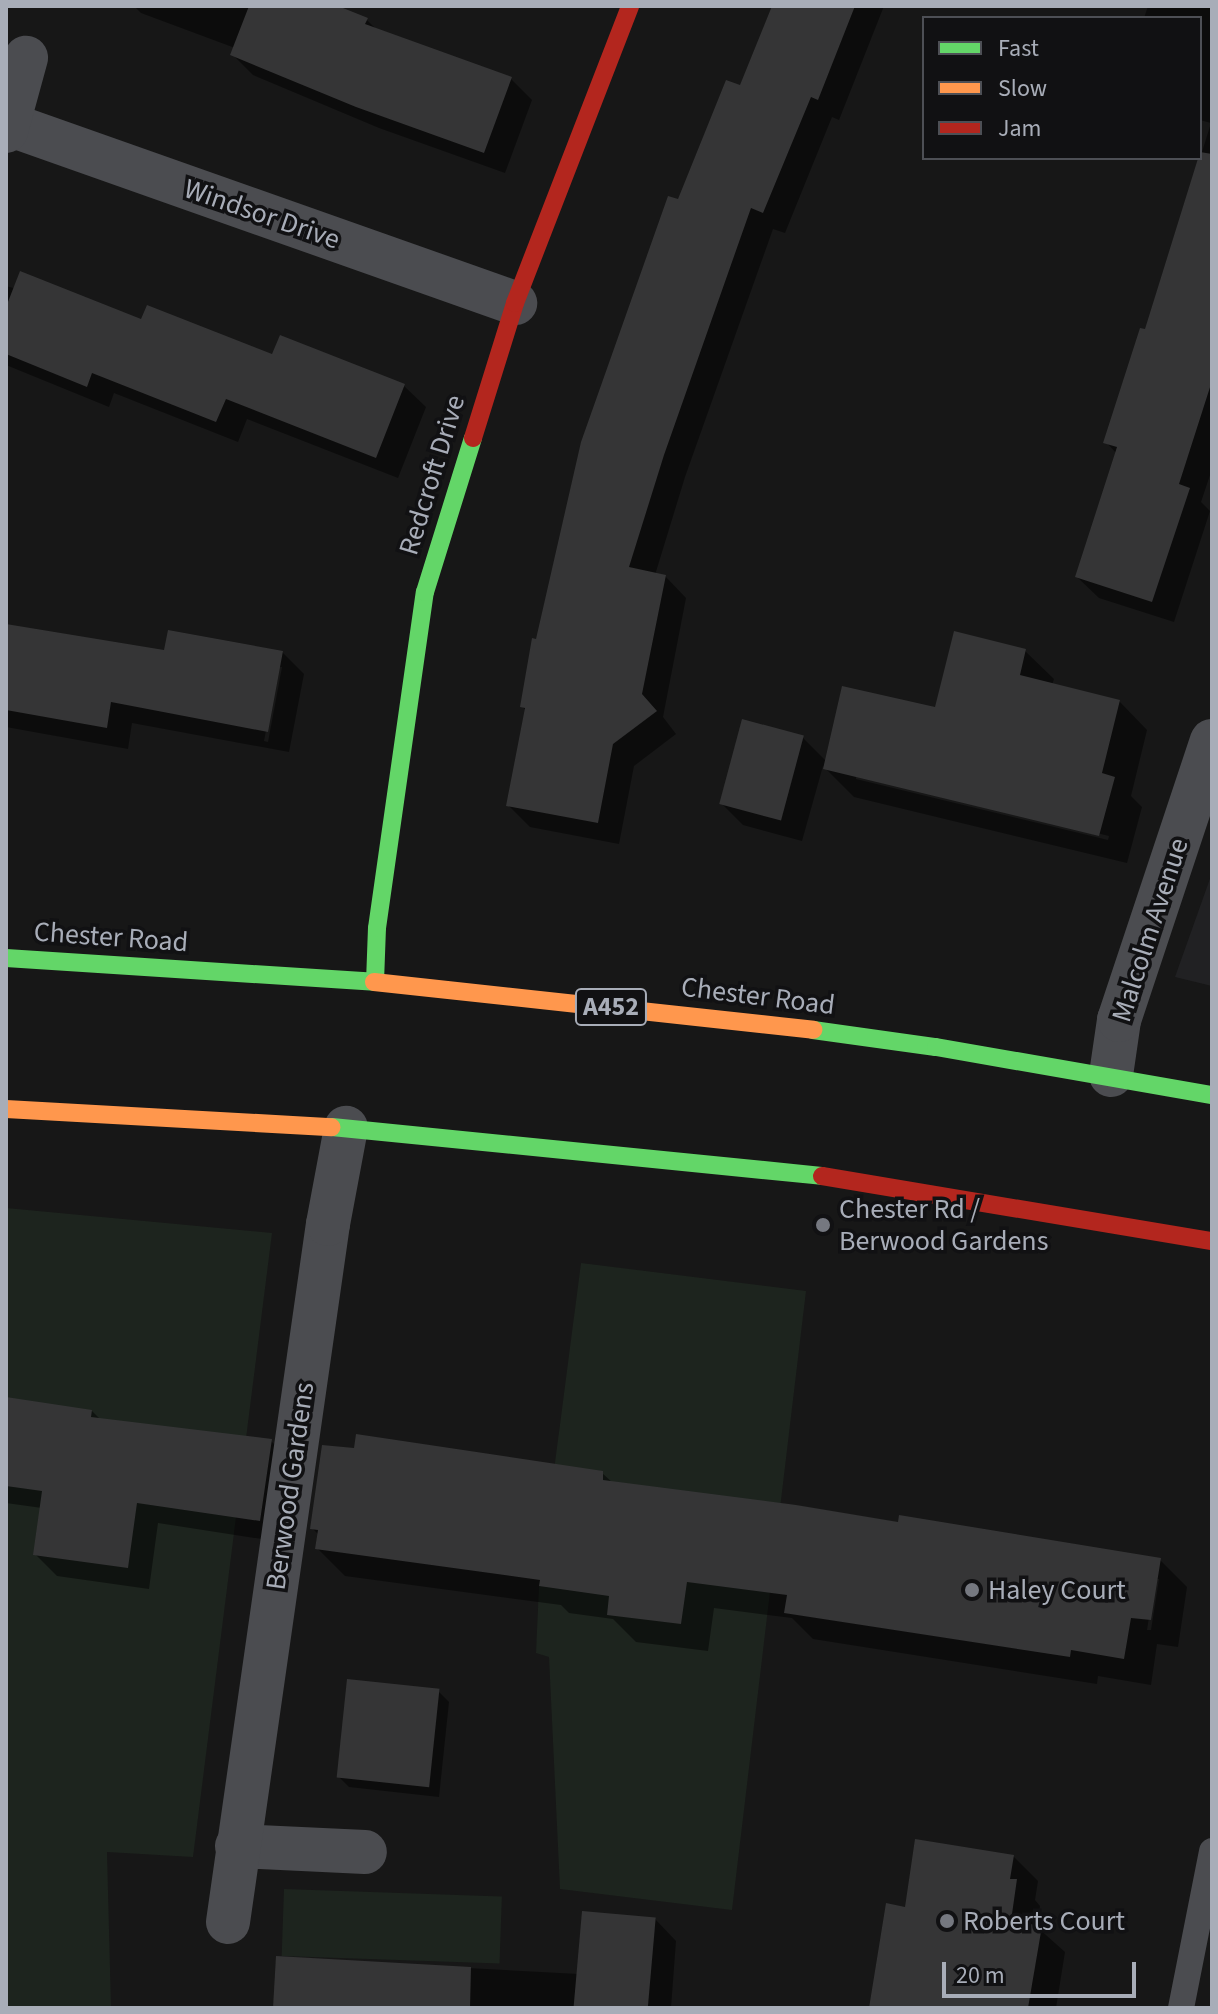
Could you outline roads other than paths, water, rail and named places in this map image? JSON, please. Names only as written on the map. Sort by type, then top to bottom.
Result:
[{"type":"main road","name":"Redcroft Drive","points":[[375,982],[377,928],[425,592],[515,303],[630,6]]},
{"type":"main road","name":"Chester Road","points":[[6,958],[375,982],[750,1022],[1111,1075],[1212,1095]]},
{"type":"main road","points":[[6,1109],[346,1128],[818,1175],[1212,1241]]},
{"type":"street","name":"Windsor Drive","points":[[26,58],[7,128],[515,303]]},
{"type":"street","name":"Malcolm Avenue","points":[[1111,1075],[1119,1020],[1212,741]]},
{"type":"street","name":"Berwood Gardens","points":[[228,1922],[328,1224],[346,1128]]},
{"type":"street","points":[[237,1846],[365,1852]]},
{"type":"lane","points":[[1181,2008],[1212,1851]]},
{"type":"place","name":"Chester Rd / Berwood Gardens","points":[[823,1225]]},
{"type":"place","name":"Haley Court","points":[[972,1590]]},
{"type":"place","name":"Roberts Court","points":[[947,1921]]}]
